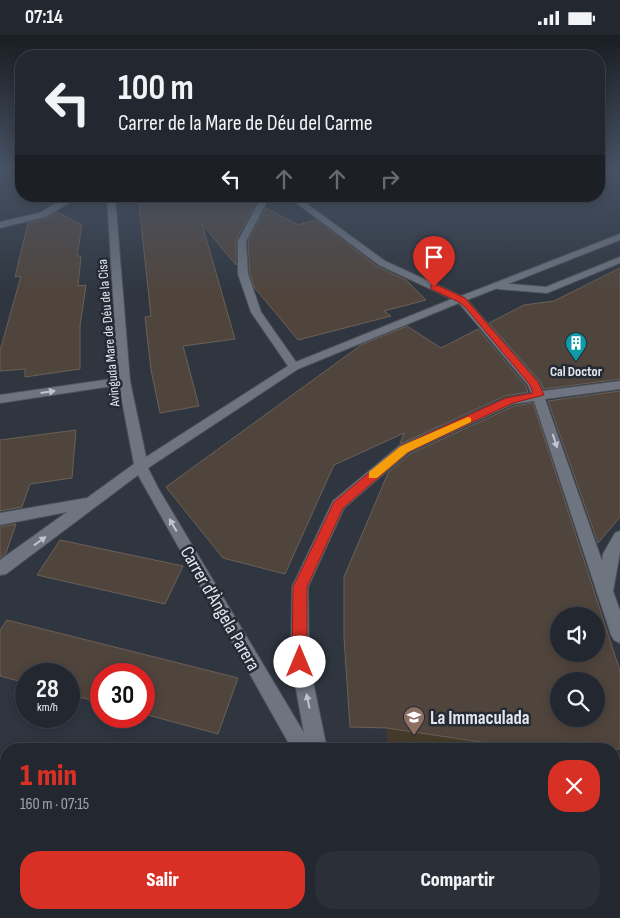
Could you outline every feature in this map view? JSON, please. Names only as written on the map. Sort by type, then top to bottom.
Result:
[{"type":"street","points":[[0,225],[42,215],[50,210]]},
{"type":"street","name":"Avinguda Mare de Déu de la Cisa","points":[[112,210],[124,381],[141,466]]},
{"type":"street","points":[[258,210],[242,241],[243,274],[256,312],[294,367]]},
{"type":"street","points":[[311,210],[382,263],[462,300],[534,384],[620,635]]},
{"type":"street","points":[[0,569],[141,466],[294,367],[356,340],[620,237]]},
{"type":"street","points":[[498,286],[547,290],[620,260]]},
{"type":"street","points":[[0,399],[124,381]]},
{"type":"street","points":[[317,743],[300,662],[300,587],[338,505],[404,449],[510,401],[539,395],[620,385]]},
{"type":"street","name":"Carrer d'Àngela Parera","points":[[141,466],[152,489],[300,743]]},
{"type":"street","points":[[0,519],[94,502]]},
{"type":"street","points":[[605,592],[611,555],[620,537]]},
{"type":"shaded area","points":[[387,728],[487,743],[387,743]]},
{"type":"building","points":[[140,210],[252,210],[236,240],[236,265],[202,224],[235,339],[183,346],[199,406],[160,413],[151,370],[145,317],[151,316]]},
{"type":"building","points":[[265,210],[270,210],[298,225],[316,220],[378,267],[406,280],[426,300],[384,311],[391,316],[298,340],[254,287],[250,274],[248,241]]},
{"type":"building","points":[[57,212],[82,225],[77,256],[81,256],[78,286],[86,285],[80,326],[80,369],[25,377],[25,369],[0,371],[0,351],[21,276],[15,277],[28,223],[45,219]]},
{"type":"building","points":[[620,268],[620,379],[544,389],[539,380],[489,323],[524,305],[554,301]]},
{"type":"building","points":[[407,326],[441,348],[478,329],[526,386],[528,392],[505,396],[400,444],[404,433],[334,465],[285,574],[223,558],[166,487],[361,345]]},
{"type":"building","points":[[620,391],[620,517],[598,543],[548,401]]},
{"type":"building","points":[[533,403],[599,607],[550,607],[550,662],[605,662],[605,625],[620,671],[620,743],[487,743],[387,728],[350,727],[344,637],[344,577],[388,473],[410,454],[514,406]]},
{"type":"building","points":[[76,430],[72,478],[30,484],[22,507],[0,511],[0,440]]},
{"type":"building","points":[[16,524],[6,553],[0,558],[0,527]]},
{"type":"building","points":[[60,540],[183,566],[165,604],[37,575]]},
{"type":"building","points":[[7,620],[238,678],[218,734],[155,717],[155,663],[90,663],[90,700],[80,697],[80,663],[15,663],[15,680],[0,676],[0,630]]},
{"type":"slow traffic","points":[[373,475],[404,449],[468,420]]},
{"type":"place","name":"Cal Doctor","points":[[576,362]]},
{"type":"place","name":"La Immaculada","points":[[414,736]]},
{"type":"route","points":[[300,662],[300,587],[338,505],[404,449],[510,401],[539,395],[534,384],[469,307],[462,300],[434,287]]}]
